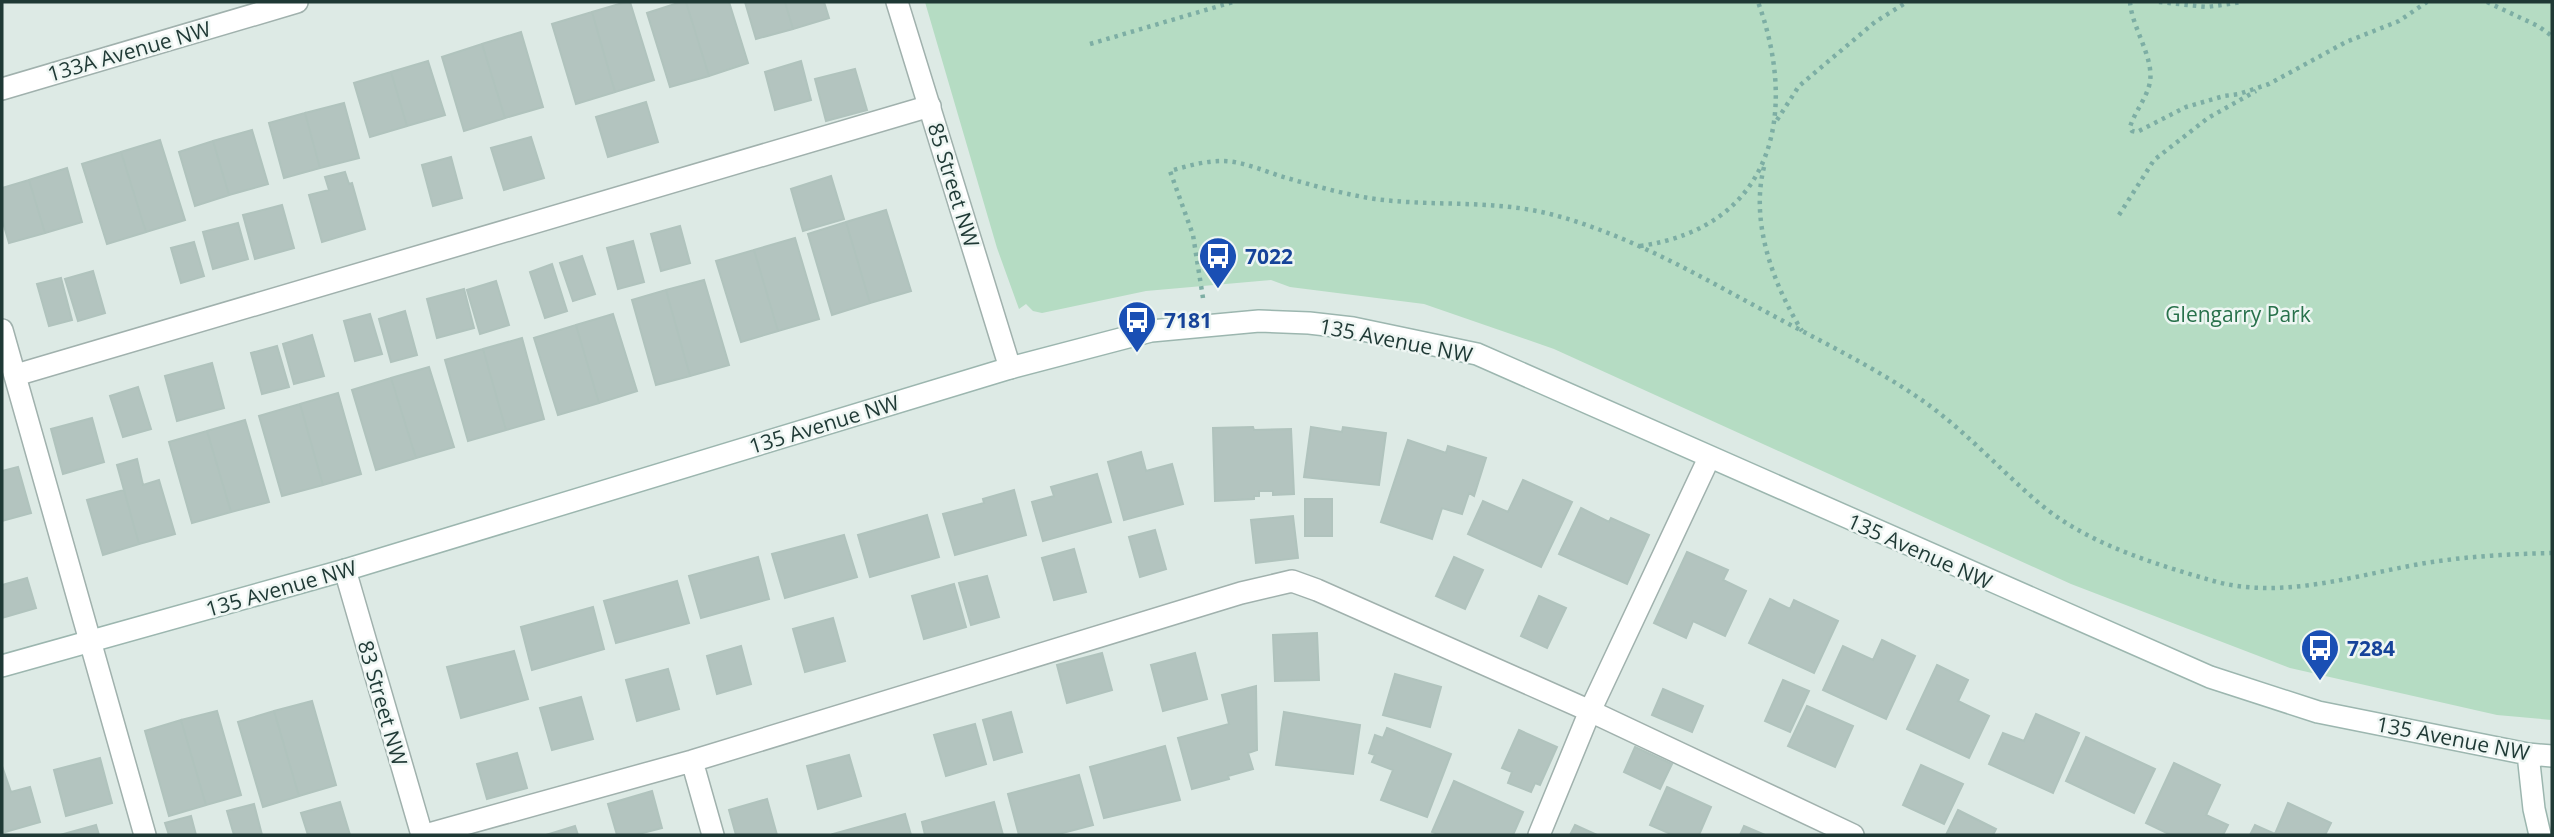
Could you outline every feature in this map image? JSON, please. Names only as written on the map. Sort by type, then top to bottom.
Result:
[{"type":"street","name":"133A Avenue NW","points":[[2,89],[297,2]]},
{"type":"street","name":"85 Street NW","points":[[897,2],[1010,368]]},
{"type":"street","points":[[16,375],[930,106]]},
{"type":"street","name":"135 Avenue NW","points":[[2,666],[345,570],[1010,368],[1151,331],[1259,321],[1353,328],[1477,354],[2210,677],[2318,712],[2528,754],[2552,756]]},
{"type":"street","points":[[2,330],[145,835]]},
{"type":"street","points":[[1539,835],[1590,711],[1709,458]]},
{"type":"street","name":"83 Street NW","points":[[345,570],[424,835]]},
{"type":"street","points":[[424,835],[692,761],[1241,593],[1292,581],[1330,595],[1590,711],[1853,835]]},
{"type":"street","points":[[2528,754],[2534,809],[2540,835]]},
{"type":"street","points":[[692,761],[713,835]]},
{"type":"path","points":[[1090,44],[1233,2]]},
{"type":"path","points":[[1758,2],[1774,58],[1777,91],[1775,122],[1761,180],[1760,200],[1767,253],[1788,307],[1803,331]]},
{"type":"path","points":[[1775,122],[1800,86],[1875,22],[1907,2]]},
{"type":"path","points":[[2130,2],[2150,80],[2132,122],[2132,131],[2137,132],[2186,107],[2269,83]]},
{"type":"path","points":[[2159,2],[2207,7],[2243,2]]},
{"type":"path","points":[[2119,215],[2154,160],[2208,118],[2346,42],[2399,21],[2427,2]]},
{"type":"path","points":[[2487,2],[2552,36]]},
{"type":"path","points":[[1639,246],[1665,242],[1706,225],[1735,204],[1759,173],[1767,155]]},
{"type":"path","points":[[1206,324],[1194,235],[1170,171],[1221,161],[1233,162],[1331,190],[1371,198],[1414,203],[1485,203],[1516,208],[1554,215],[1639,246],[1882,374],[1941,414],[2041,505],[2067,523],[2128,553],[2213,581],[2250,588],[2297,587],[2433,562],[2484,556],[2552,553]]},
{"type":"green space","name":"Glengarry Park","points":[[925,2],[2552,2],[2552,720],[2497,715],[2290,668],[2071,584],[1554,349],[1424,304],[1290,287],[1271,280],[1146,291],[1042,313],[1033,311],[1026,304],[1019,309],[997,248]]},
{"type":"building","points":[[630,2],[654,80],[615,92],[592,12]]},
{"type":"building","points":[[686,2],[709,76],[670,87],[647,13]]},
{"type":"building","points":[[686,2],[729,2],[748,63],[709,76]]},
{"type":"building","points":[[745,2],[785,2],[793,29],[756,39]]},
{"type":"building","points":[[785,2],[824,2],[829,18],[793,29]]},
{"type":"building","points":[[592,12],[615,92],[576,104],[552,24]]},
{"type":"building","points":[[521,32],[543,107],[505,118],[482,44]]},
{"type":"building","points":[[482,44],[505,118],[464,131],[442,57]]},
{"type":"building","points":[[428,61],[445,115],[407,126],[391,72]]},
{"type":"building","points":[[801,61],[811,100],[775,110],[765,72]]},
{"type":"building","points":[[855,69],[867,110],[826,121],[815,79]]},
{"type":"building","points":[[391,72],[407,126],[370,137],[354,83]]},
{"type":"building","points":[[646,102],[658,142],[608,157],[596,117]]},
{"type":"building","points":[[344,103],[359,158],[320,168],[305,113]]},
{"type":"building","points":[[305,113],[320,168],[284,178],[269,123]]},
{"type":"building","points":[[252,130],[268,184],[229,195],[213,141]]},
{"type":"building","points":[[531,137],[544,178],[504,190],[491,148]]},
{"type":"building","points":[[160,140],[185,220],[146,232],[121,152]]},
{"type":"building","points":[[213,141],[229,195],[195,206],[179,152]]},
{"type":"building","points":[[121,152],[146,232],[107,244],[82,164]]},
{"type":"building","points":[[451,157],[462,198],[433,206],[422,165]]},
{"type":"building","points":[[67,168],[82,222],[45,233],[29,180]]},
{"type":"building","points":[[345,172],[349,184],[352,183],[365,229],[322,242],[309,195],[329,190],[325,177]]},
{"type":"building","points":[[831,176],[844,219],[803,231],[791,189]]},
{"type":"building","points":[[29,180],[45,233],[9,243],[2,219],[2,188]]},
{"type":"building","points":[[282,205],[294,248],[255,259],[243,215]]},
{"type":"building","points":[[886,210],[911,291],[870,303],[846,222]]},
{"type":"building","points":[[846,222],[870,303],[832,315],[808,234]]},
{"type":"building","points":[[238,223],[248,259],[213,269],[203,232]]},
{"type":"building","points":[[680,226],[690,263],[661,271],[651,234]]},
{"type":"building","points":[[795,238],[819,319],[778,331],[754,250]]},
{"type":"building","points":[[633,241],[644,282],[618,289],[607,248]]},
{"type":"building","points":[[194,242],[204,276],[181,283],[171,248]]},
{"type":"building","points":[[754,250],[778,331],[741,342],[716,261]]},
{"type":"building","points":[[582,256],[595,294],[573,301],[560,263]]},
{"type":"building","points":[[552,264],[567,311],[545,318],[530,272]]},
{"type":"building","points":[[93,271],[105,313],[78,321],[65,279]]},
{"type":"building","points":[[61,278],[72,320],[49,326],[37,284]]},
{"type":"building","points":[[704,280],[729,365],[690,376],[666,290]]},
{"type":"building","points":[[496,281],[509,325],[480,334],[467,290]]},
{"type":"building","points":[[464,289],[474,328],[437,338],[427,299]]},
{"type":"building","points":[[666,290],[690,376],[656,385],[632,300]]},
{"type":"building","points":[[405,311],[417,355],[391,362],[379,319]]},
{"type":"building","points":[[370,314],[382,354],[355,361],[344,321]]},
{"type":"building","points":[[613,314],[637,391],[599,403],[576,325]]},
{"type":"building","points":[[576,325],[599,403],[558,415],[534,338]]},
{"type":"building","points":[[312,335],[324,376],[294,384],[283,344]]},
{"type":"building","points":[[522,338],[544,419],[506,430],[483,349]]},
{"type":"building","points":[[277,346],[289,387],[262,394],[251,353]]},
{"type":"building","points":[[483,349],[506,430],[468,441],[445,360]]},
{"type":"building","points":[[212,363],[224,408],[177,421],[165,376]]},
{"type":"building","points":[[429,367],[454,447],[416,458],[391,378]]},
{"type":"building","points":[[391,378],[416,458],[376,470],[352,390]]},
{"type":"building","points":[[138,387],[151,429],[123,437],[110,396]]},
{"type":"building","points":[[338,393],[361,474],[323,485],[300,404]]},
{"type":"building","points":[[300,404],[323,485],[282,496],[259,416]]},
{"type":"building","points":[[92,418],[104,462],[63,474],[51,429]]},
{"type":"building","points":[[245,420],[269,502],[231,512],[207,431]]},
{"type":"building","points":[[1253,427],[1254,430],[1291,429],[1294,494],[1273,495],[1273,491],[1259,491],[1259,496],[1254,496],[1254,499],[1215,501],[1213,428]]},
{"type":"building","points":[[1311,427],[1342,432],[1343,427],[1386,433],[1379,485],[1304,477]]},
{"type":"building","points":[[207,431],[231,512],[192,523],[169,442]]},
{"type":"building","points":[[1408,440],[1446,453],[1448,446],[1486,458],[1474,496],[1469,493],[1462,514],[1442,508],[1432,539],[1381,522]]},
{"type":"building","points":[[1141,452],[1146,471],[1172,464],[1183,504],[1124,520],[1108,462]]},
{"type":"building","points":[[137,459],[143,485],[159,480],[175,534],[139,544],[117,465]]},
{"type":"building","points":[[18,467],[31,513],[2,521],[2,471]]},
{"type":"building","points":[[1097,474],[1111,522],[1043,541],[1032,502],[1054,496],[1051,487]]},
{"type":"building","points":[[1523,480],[1572,502],[1541,567],[1468,534],[1483,501],[1508,512]]},
{"type":"building","points":[[124,490],[139,544],[103,555],[87,500]]},
{"type":"building","points":[[1014,490],[1026,535],[955,555],[943,514],[984,503],[983,499]]},
{"type":"building","points":[[1305,499],[1332,499],[1332,536],[1305,536]]},
{"type":"building","points":[[1581,508],[1609,522],[1611,518],[1649,535],[1627,584],[1559,554]]},
{"type":"building","points":[[927,515],[939,557],[870,577],[858,535]]},
{"type":"building","points":[[1293,516],[1298,558],[1256,563],[1251,520]]},
{"type":"building","points":[[1155,530],[1166,569],[1140,577],[1129,537]]},
{"type":"building","points":[[844,535],[857,577],[785,598],[772,554]]},
{"type":"building","points":[[1074,549],[1086,592],[1054,600],[1042,558]]},
{"type":"building","points":[[1687,552],[1728,570],[1723,580],[1746,591],[1725,636],[1693,621],[1686,638],[1654,623]]},
{"type":"building","points":[[758,557],[769,599],[701,618],[689,576]]},
{"type":"building","points":[[1454,557],[1483,570],[1465,609],[1436,596]]},
{"type":"building","points":[[987,576],[999,617],[971,625],[959,583]]},
{"type":"building","points":[[27,578],[36,608],[2,618],[2,585]]},
{"type":"building","points":[[677,581],[689,623],[616,643],[604,601]]},
{"type":"building","points":[[954,584],[966,627],[924,639],[912,596]]},
{"type":"building","points":[[1539,596],[1566,608],[1547,648],[1521,636]]},
{"type":"building","points":[[1770,599],[1790,609],[1794,600],[1838,621],[1814,673],[1749,643]]},
{"type":"building","points":[[593,607],[604,649],[532,670],[521,627]]},
{"type":"building","points":[[833,618],[845,661],[805,672],[793,629]]},
{"type":"building","points":[[1317,633],[1319,680],[1275,681],[1273,635]]},
{"type":"building","points":[[1882,640],[1915,656],[1886,719],[1823,690],[1843,646],[1873,660]]},
{"type":"building","points":[[741,646],[751,684],[717,694],[707,656]]},
{"type":"building","points":[[514,651],[528,699],[461,718],[447,667]]},
{"type":"building","points":[[1102,653],[1112,690],[1067,703],[1057,665]]},
{"type":"building","points":[[1195,653],[1207,699],[1163,711],[1151,665]]},
{"type":"building","points":[[1937,665],[1968,680],[1958,701],[1989,716],[1969,758],[1907,729]]},
{"type":"building","points":[[668,669],[679,709],[637,721],[626,680]]},
{"type":"building","points":[[1395,674],[1441,687],[1430,727],[1383,715]]},
{"type":"building","points":[[1783,680],[1809,691],[1790,732],[1765,721]]},
{"type":"building","points":[[1256,686],[1257,750],[1248,753],[1253,769],[1192,789],[1178,738],[1229,724],[1222,695]]},
{"type":"building","points":[[1663,689],[1703,706],[1692,732],[1652,715]]},
{"type":"building","points":[[581,697],[593,739],[552,750],[540,708]]},
{"type":"building","points":[[312,701],[336,785],[299,796],[274,711]]},
{"type":"building","points":[[1807,706],[1853,726],[1835,767],[1788,746]]},
{"type":"building","points":[[217,711],[241,795],[206,805],[181,720]]},
{"type":"building","points":[[274,711],[299,796],[263,807],[238,722]]},
{"type":"building","points":[[1011,712],[1022,752],[994,760],[983,720]]},
{"type":"building","points":[[1284,712],[1360,725],[1353,774],[1276,765]]},
{"type":"building","points":[[2036,714],[2079,733],[2053,793],[1989,764],[2003,733],[2024,741]]},
{"type":"building","points":[[181,720],[206,805],[169,816],[145,731]]},
{"type":"building","points":[[975,724],[986,764],[946,776],[934,735]]},
{"type":"building","points":[[1387,728],[1451,754],[1427,817],[1381,800],[1393,770],[1372,762],[1375,755],[1369,753],[1375,735],[1383,738]]},
{"type":"building","points":[[1519,730],[1557,747],[1540,785],[1535,783],[1531,792],[1508,783],[1512,772],[1502,768]]},
{"type":"building","points":[[2086,737],[2155,769],[2134,813],[2066,781]]},
{"type":"building","points":[[1165,746],[1180,800],[1104,818],[1090,767]]},
{"type":"building","points":[[1635,747],[1672,764],[1660,789],[1624,772]]},
{"type":"building","points":[[517,753],[527,788],[487,799],[477,764]]},
{"type":"building","points":[[849,755],[861,796],[818,809],[807,766]]},
{"type":"building","points":[[100,758],[112,803],[66,816],[54,770]]},
{"type":"building","points":[[2174,763],[2220,785],[2206,815],[2228,825],[2223,835],[2171,835],[2146,823]]},
{"type":"building","points":[[1921,765],[1963,784],[1944,824],[1903,805]]},
{"type":"building","points":[[2,766],[11,792],[30,787],[40,822],[2,833]]},
{"type":"building","points":[[1079,775],[1093,825],[1055,835],[1019,835],[1008,794]]},
{"type":"building","points":[[1454,781],[1523,812],[1513,835],[1441,835],[1432,832]]},
{"type":"building","points":[[1667,787],[1711,807],[1699,835],[1673,835],[1650,825]]},
{"type":"building","points":[[652,791],[662,828],[635,835],[617,835],[608,804]]},
{"type":"building","points":[[767,799],[777,835],[736,835],[729,810]]},
{"type":"building","points":[[340,802],[350,835],[308,835],[301,813]]},
{"type":"building","points":[[994,802],[1003,835],[925,835],[922,822]]},
{"type":"building","points":[[2288,803],[2331,823],[2325,835],[2250,835],[2255,825],[2275,834]]},
{"type":"building","points":[[254,804],[262,835],[234,835],[227,811]]},
{"type":"building","points":[[1958,810],[1996,829],[1993,835],[1946,835]]},
{"type":"building","points":[[905,814],[911,835],[833,834]]},
{"type":"building","points":[[191,816],[196,835],[169,835],[165,823]]},
{"type":"building","points":[[96,825],[99,835],[60,835]]},
{"type":"building","points":[[1575,825],[1597,835],[1570,835]]},
{"type":"building","points":[[575,826],[578,835],[546,835]]},
{"type":"building","points":[[1744,826],[1765,835],[1740,835]]},
{"type":"place","name":"7022","points":[[1218,290]]},
{"type":"place","name":"7181","points":[[1137,354]]},
{"type":"place","name":"7284","points":[[2320,682]]}]
